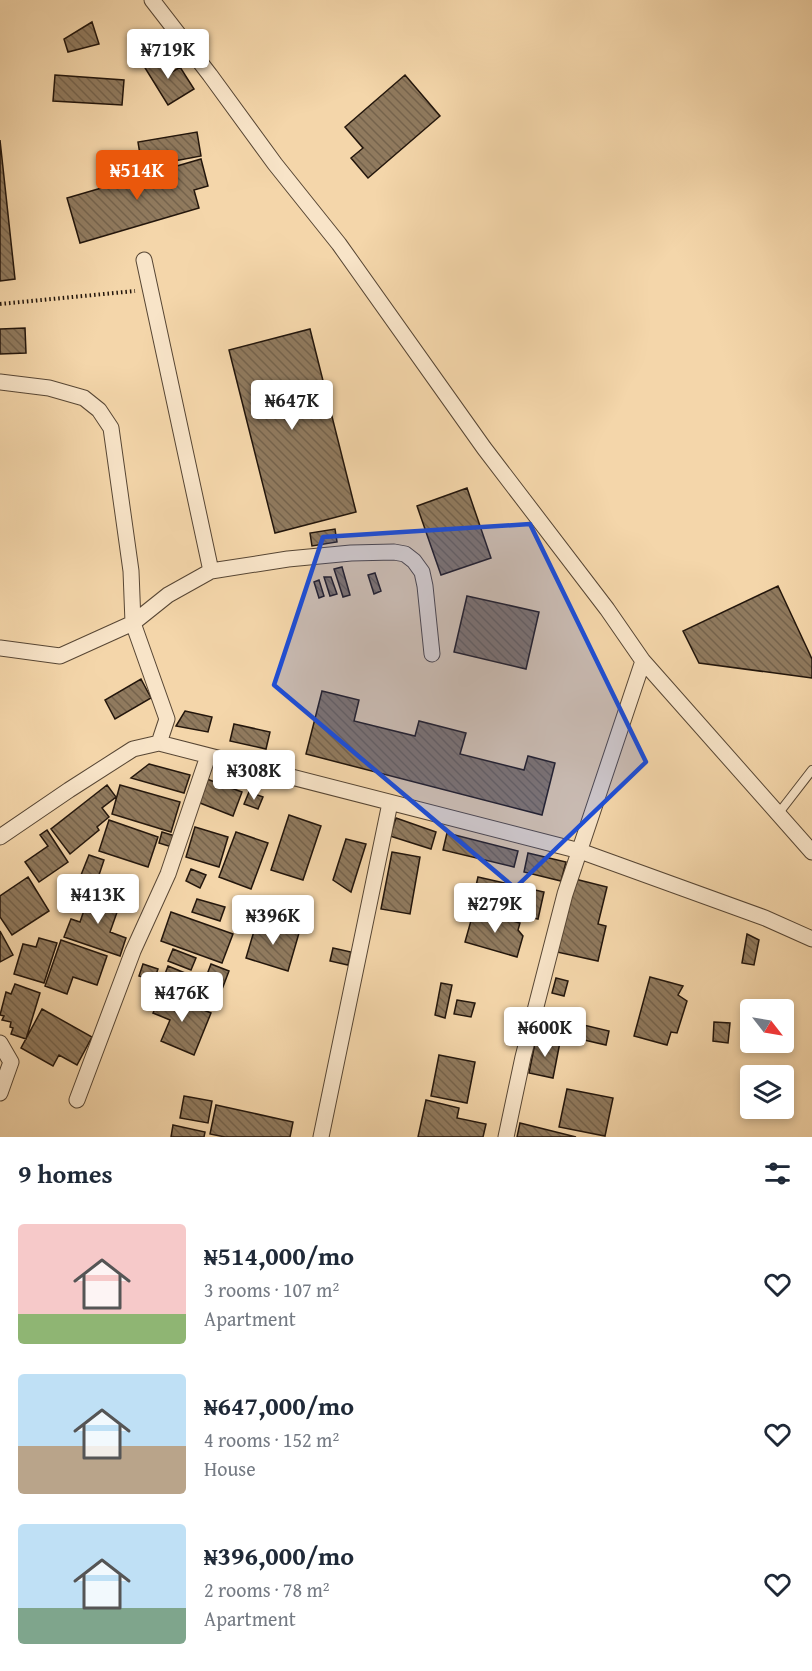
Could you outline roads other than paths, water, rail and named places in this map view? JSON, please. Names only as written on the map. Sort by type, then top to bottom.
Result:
[{"type":"street","points":[[152,0],[275,164],[339,244],[484,447],[607,609],[643,661],[812,852]]},
{"type":"street","points":[[144,260],[211,571]]},
{"type":"street","points":[[0,382],[49,388],[84,398],[99,410],[111,428],[131,571],[133,623],[167,719],[159,743]]},
{"type":"street","points":[[0,648],[60,656],[133,623],[168,595],[211,571],[309,557],[394,552],[405,554],[422,572],[432,654]]},
{"type":"street","points":[[506,1137],[526,1046],[565,894],[643,661]]},
{"type":"street","points":[[0,837],[133,749],[159,743],[580,851],[765,918],[812,939]]},
{"type":"street","points":[[77,1100],[133,951],[168,873],[208,756]]},
{"type":"street","points":[[321,1137],[390,803]]},
{"type":"street","points":[[0,1043],[11,1062],[0,1093]]},
{"type":"lane","points":[[778,814],[812,770]]}]
